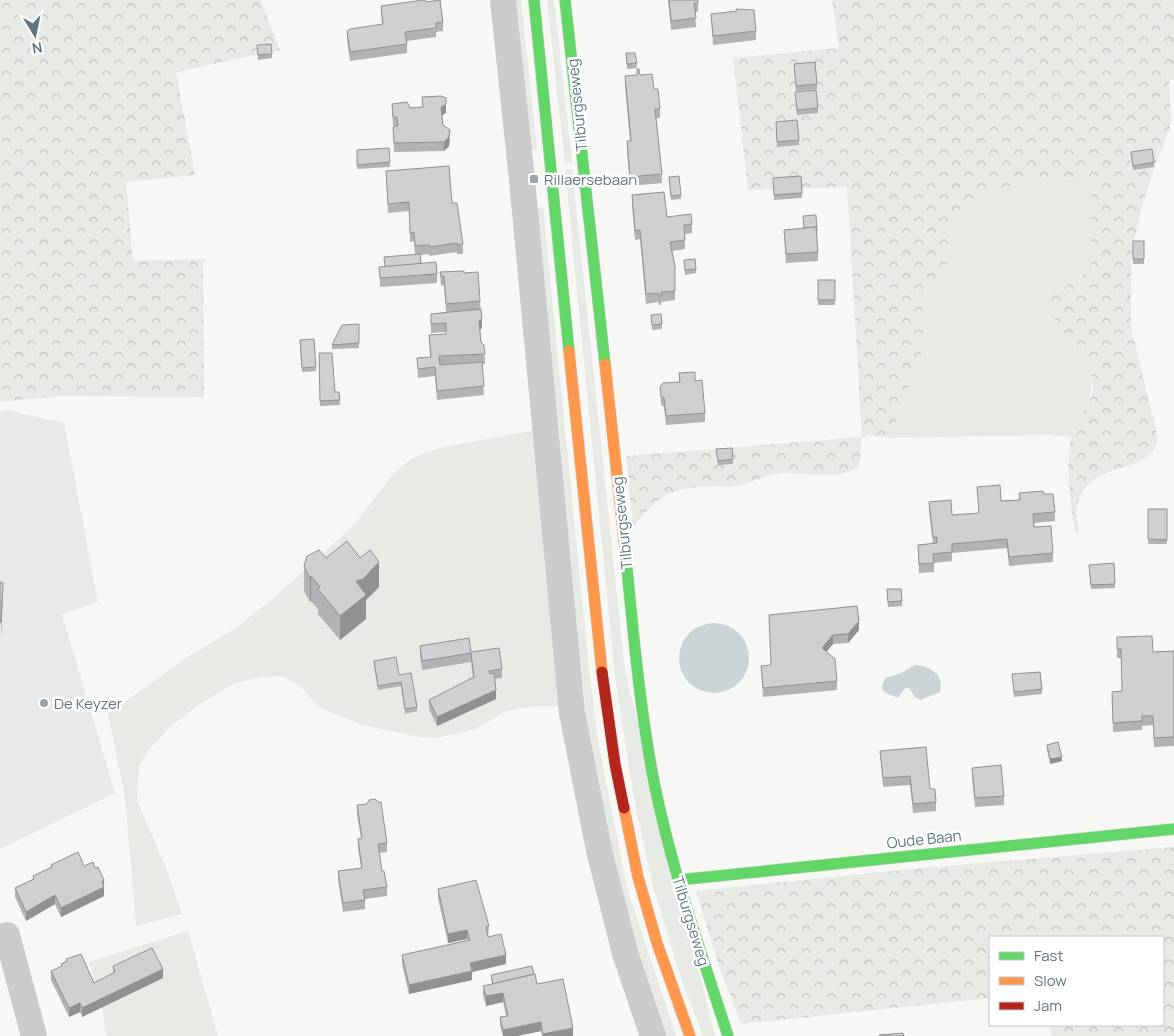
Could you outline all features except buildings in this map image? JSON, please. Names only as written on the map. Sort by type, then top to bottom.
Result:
[{"type":"street","points":[[503,0],[522,180],[572,713],[604,869],[625,953],[653,1036]]},
{"type":"street","name":"Tilburgseweg","points":[[534,0],[599,647],[615,764],[640,885],[657,943],[690,1036]]},
{"type":"street","name":"Tilburgseweg","points":[[566,0],[642,709],[654,784],[678,880],[728,1036]]},
{"type":"street","name":"Oude Baan","points":[[678,880],[1174,829]]},
{"type":"street","points":[[7,935],[34,1036]]},
{"type":"shaded area","name":"De Keyzer","points":[[6,410],[64,423],[98,602],[62,614],[115,793],[0,849],[0,411]]},
{"type":"shaded area","points":[[721,623],[734,629],[743,638],[747,644],[749,658],[747,672],[739,683],[728,691],[707,693],[700,691],[689,683],[681,672],[679,651],[681,644],[689,633],[700,625]]},
{"type":"shaded area","points":[[915,665],[926,667],[935,672],[940,681],[940,692],[920,700],[915,697],[909,688],[905,688],[898,698],[884,692],[882,687],[885,678],[901,673]]},
{"type":"green space","points":[[0,0],[261,0],[280,50],[176,72],[195,175],[126,182],[133,261],[206,259],[203,265],[204,397],[59,396],[0,402]]},
{"type":"green space","points":[[515,0],[521,0],[537,149],[525,151]]},
{"type":"green space","points":[[547,0],[554,0],[572,163],[565,164]]},
{"type":"green space","points":[[832,0],[1174,0],[1174,80],[1169,80],[1171,119],[1169,131],[1155,165],[1142,207],[1133,247],[1131,270],[1131,327],[1158,438],[1153,451],[1144,459],[1106,473],[1094,480],[1084,490],[1076,509],[1079,533],[1075,533],[1071,508],[1068,468],[1070,443],[1075,424],[1091,397],[1093,385],[1090,372],[1084,360],[1054,318],[1049,298],[1085,273],[1091,264],[1091,194],[1087,183],[1078,180],[1049,179],[994,189],[952,225],[947,235],[950,257],[946,268],[922,298],[924,340],[919,362],[890,438],[869,435],[862,438],[859,466],[842,474],[785,473],[730,487],[713,486],[684,489],[658,501],[633,527],[626,456],[862,437],[847,187],[748,190],[733,58],[839,48]]},
{"type":"green space","points":[[565,169],[572,169],[625,671],[715,1036],[703,1036],[682,981],[654,890],[635,804],[615,677]]},
{"type":"green space","points":[[1050,179],[1078,180],[1087,183],[1091,194],[1091,264],[1085,273],[1056,292],[1055,319],[1085,358],[1091,379],[1091,392],[1087,405],[1072,437],[1048,435],[890,438],[919,362],[924,340],[922,298],[933,285],[950,257],[947,235],[952,225],[980,199],[994,189]]},
{"type":"green space","points":[[543,207],[589,669],[599,747],[628,891],[676,1036],[666,1036],[637,949],[610,844],[587,726],[536,209]]},
{"type":"green space","points":[[538,430],[559,706],[535,706],[506,711],[476,729],[440,737],[424,738],[363,725],[320,708],[299,685],[282,676],[260,677],[233,684],[197,706],[171,726],[147,752],[139,767],[137,801],[164,863],[182,914],[136,926],[125,797],[108,714],[192,654],[233,630],[275,597],[355,524],[393,474],[411,459],[426,452],[452,445]]},
{"type":"green space","points":[[1174,847],[1174,1036],[1052,1036],[1049,1026],[1164,1026],[1164,936],[989,936],[989,998],[741,1024],[717,960],[696,891],[911,869]]},
{"type":"green space","points":[[188,931],[218,1036],[106,1036],[102,1003],[89,962]]},
{"type":"traffic: fast","points":[[534,0],[569,351]]},
{"type":"traffic: fast","points":[[565,0],[605,364]]},
{"type":"traffic: fast","points":[[625,549],[640,695],[654,782],[678,878],[728,1036]]},
{"type":"traffic: fast","points":[[678,880],[1174,829]]},
{"type":"traffic: slow","points":[[569,351],[602,672]]},
{"type":"traffic: slow","points":[[605,364],[625,549]]},
{"type":"traffic: slow","points":[[624,808],[638,877],[657,943],[690,1036]]},
{"type":"traffic: jam","points":[[602,672],[615,764],[624,808]]},
{"type":"place","name":"Rillaersebaan","points":[[534,179]]},
{"type":"place","name":"De Keyzer","points":[[44,703]]}]
